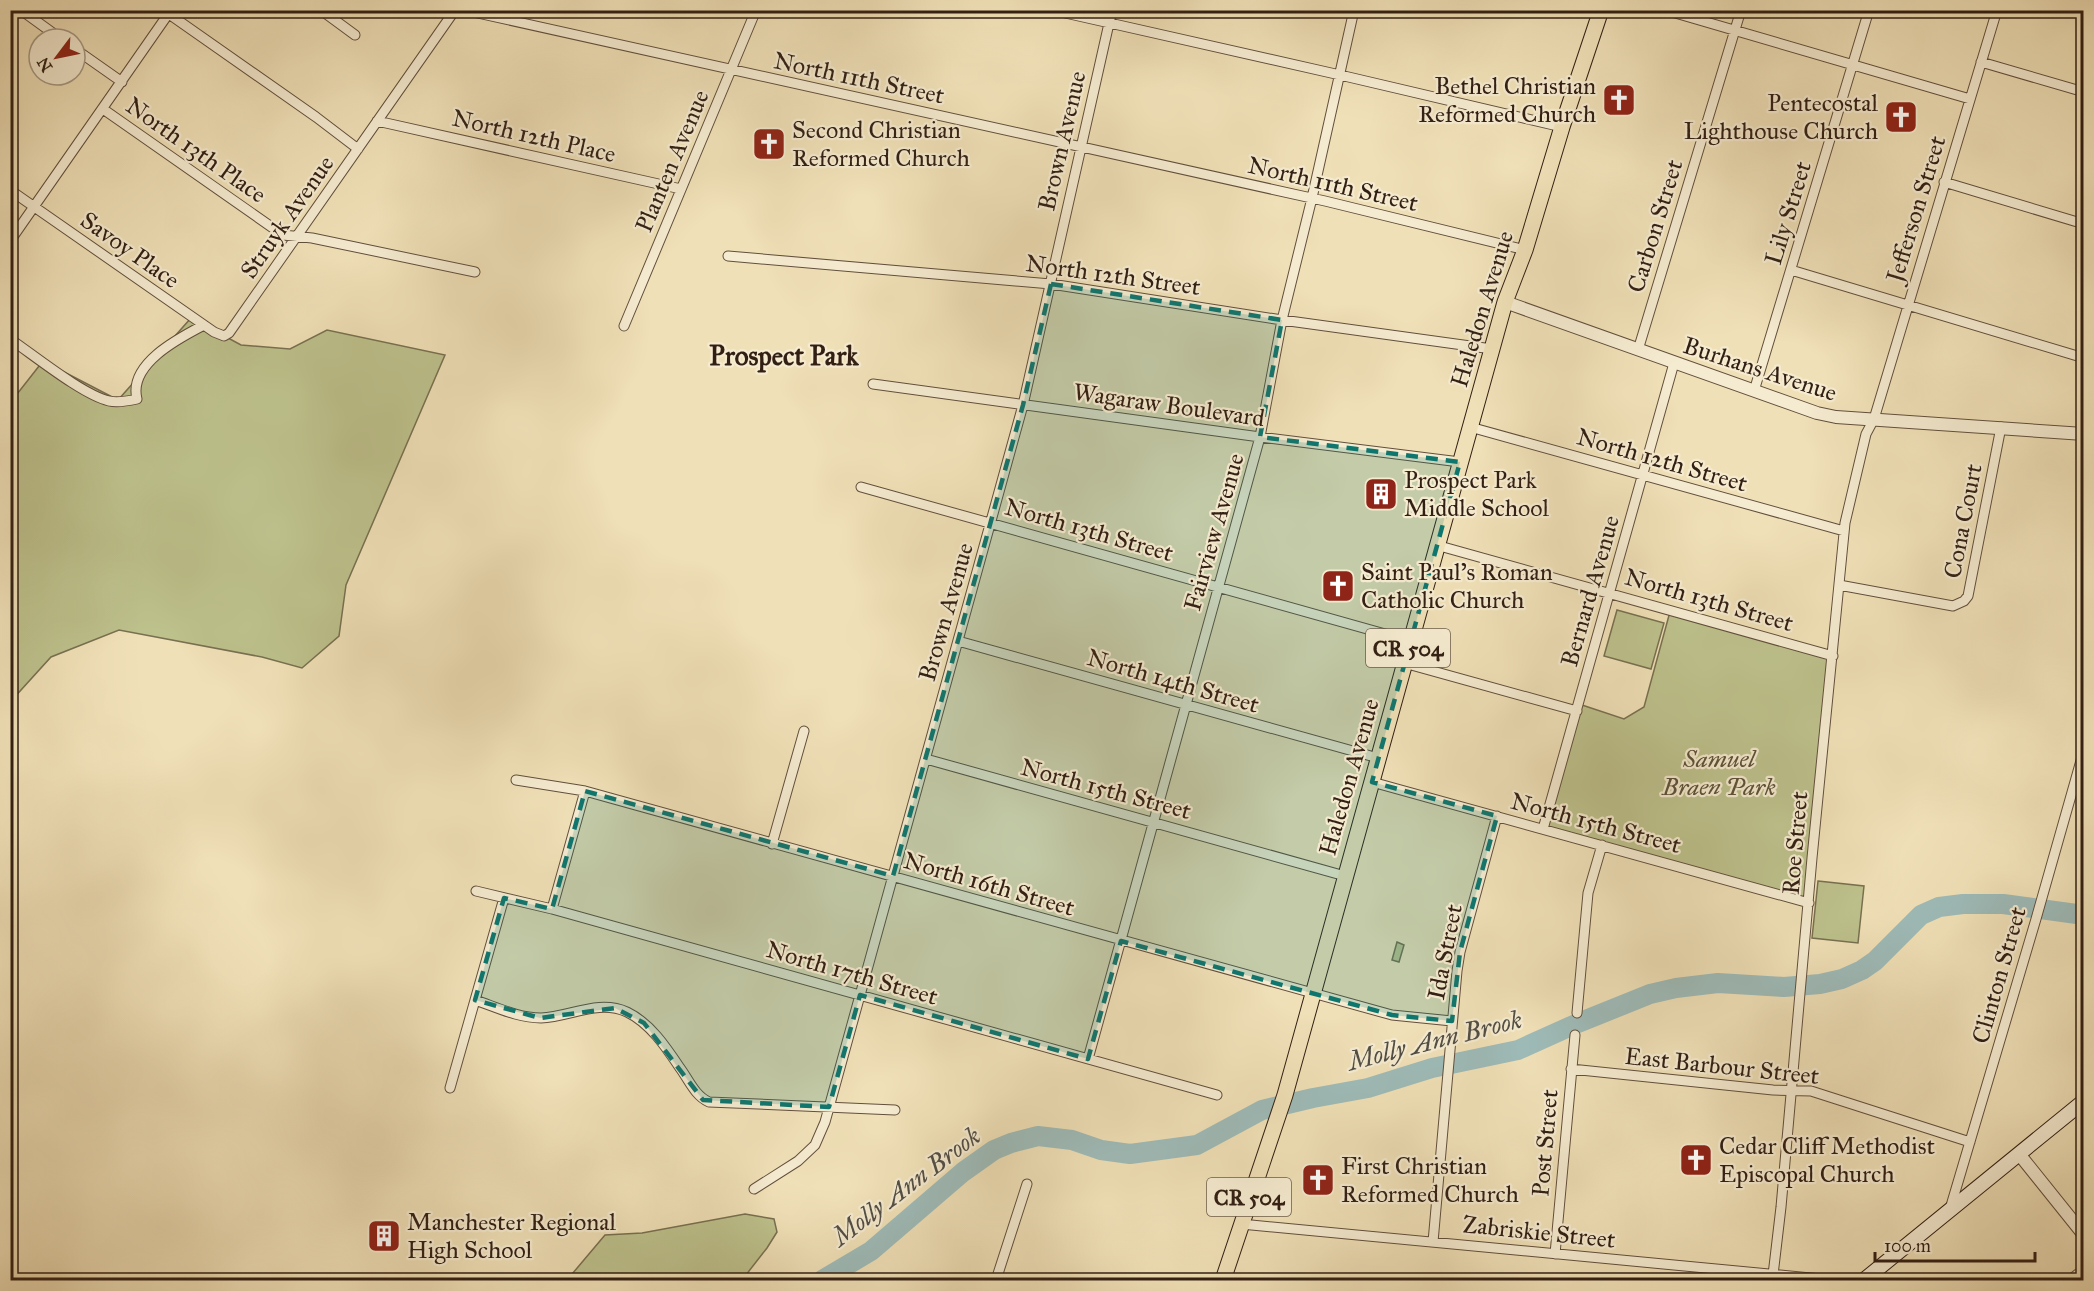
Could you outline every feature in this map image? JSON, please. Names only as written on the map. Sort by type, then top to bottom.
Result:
[{"type":"main road","name":"Haledon Avenue","points":[[1223,1281],[1285,1095],[1505,302],[1525,250],[1562,127],[1601,10]]},
{"type":"main road","points":[[1864,1281],[2084,1101]]},
{"type":"street","points":[[21,10],[44,27]]},
{"type":"street","points":[[321,10],[355,34]]},
{"type":"street","name":"Struyk Avenue","points":[[204,325],[221,336],[229,333],[454,10]]},
{"type":"street","name":"North 11th Street","points":[[464,10],[1312,198],[1525,250]]},
{"type":"street","name":"Planten Avenue","points":[[624,326],[756,10]]},
{"type":"street","points":[[1052,10],[1562,127]]},
{"type":"street","name":"Brown Avenue","points":[[754,1189],[798,1161],[815,1145],[829,1107],[1023,405],[1112,10]]},
{"type":"street","name":"Fairview Avenue","points":[[1088,1059],[1260,438],[1282,320],[1354,10]]},
{"type":"street","points":[[1665,10],[1970,99]]},
{"type":"street","name":"Carbon Street","points":[[1638,350],[1741,10]]},
{"type":"street","name":"Lily Street","points":[[1754,392],[1869,10]]},
{"type":"street","name":"Jefferson Street","points":[[1874,419],[1996,10]]},
{"type":"street","points":[[10,241],[170,12],[358,149]]},
{"type":"street","points":[[87,57],[122,82]]},
{"type":"street","points":[[1981,62],[2084,92]]},
{"type":"street","name":"North 13th Place","points":[[103,109],[283,235],[475,272]]},
{"type":"street","name":"North 12th Place","points":[[377,121],[681,189]]},
{"type":"street","points":[[1944,182],[2084,224]]},
{"type":"street","points":[[10,190],[34,207]]},
{"type":"street","name":"Savoy Place","points":[[34,207],[204,325]]},
{"type":"street","name":"North 12th Street","points":[[728,255],[1050,284],[1282,320],[1492,349]]},
{"type":"street","points":[[1791,270],[2084,358]]},
{"type":"street","name":"Burhans Avenue","points":[[1505,302],[1818,413],[2084,434]]},
{"type":"street","points":[[10,339],[93,395],[115,402],[137,399],[138,380],[150,360],[168,345],[204,325]]},
{"type":"street","name":"Bernard Avenue","points":[[1544,829],[1674,363]]},
{"type":"street","name":"Wagaraw Boulevard","points":[[873,384],[1260,438],[1460,462]]},
{"type":"street","name":"Roe Street","points":[[1773,1275],[1844,531],[1866,434],[1874,419]]},
{"type":"street","name":"North 12th Street","points":[[1470,427],[1844,531]]},
{"type":"street","name":"Cona Court","points":[[1839,585],[1953,606],[1964,601],[1968,596],[2001,427]]},
{"type":"street","name":"North 13th Street","points":[[861,487],[1410,641]]},
{"type":"street","name":"North 13th Street","points":[[1436,545],[1833,656]]},
{"type":"street","name":"North 14th Street","points":[[958,641],[1378,758]]},
{"type":"street","points":[[1404,663],[1577,711]]},
{"type":"street","points":[[772,844],[804,731]]},
{"type":"street","name":"Clinton Street","points":[[1950,1211],[2084,750]]},
{"type":"street","name":"North 15th Street","points":[[926,759],[1345,876]]},
{"type":"street","name":"North 16th Street","points":[[516,780],[585,792],[1392,1015],[1452,1021]]},
{"type":"street","name":"North 15th Street","points":[[1372,782],[1809,903]]},
{"type":"street","points":[[552,909],[585,792]]},
{"type":"street","name":"Ida Street","points":[[1432,1242],[1460,952],[1497,816]]},
{"type":"street","points":[[1577,1013],[1588,893],[1602,845]]},
{"type":"street","name":"North 17th Street","points":[[476,891],[552,909],[1217,1095]]},
{"type":"street","points":[[450,1088],[504,898]]},
{"type":"street","points":[[475,999],[516,1015],[540,1018],[605,1006],[626,1012],[644,1023],[703,1100],[709,1102],[895,1110]]},
{"type":"street","name":"Post Street","points":[[1555,1254],[1575,1035]]},
{"type":"street","name":"East Barbour Street","points":[[1571,1069],[1811,1091],[1970,1142]]},
{"type":"street","points":[[2019,1154],[2084,1235]]},
{"type":"street","points":[[996,1281],[1027,1184]]},
{"type":"street","name":"Zabriskie Street","points":[[1241,1224],[1832,1281]]},
{"type":"street","points":[[2070,1281],[2084,1269]]},
{"type":"highlighted area","points":[[1051,284],[1282,320],[1260,437],[1460,462],[1372,782],[1497,816],[1460,952],[1452,1021],[1392,1015],[1121,941],[1088,1059],[860,995],[829,1107],[703,1100],[644,1023],[615,1008],[540,1018],[475,1000],[504,898],[552,909],[585,791],[893,876],[1023,405]]},
{"type":"green space","points":[[191,318],[241,345],[290,349],[327,330],[445,355],[346,585],[339,636],[302,668],[262,657],[119,630],[51,657],[11,701],[10,403],[43,361],[118,400]]},
{"type":"green space","name":"Samuel Braen Park","points":[[1671,608],[1833,652],[1808,903],[1543,829],[1579,704],[1624,719],[1644,707]]},
{"type":"green space","points":[[1617,610],[1664,623],[1651,669],[1604,656]]},
{"type":"green space","points":[[1818,881],[1864,886],[1858,943],[1812,938]]},
{"type":"green space","points":[[1397,942],[1404,945],[1399,962],[1392,960]]},
{"type":"green space","points":[[745,1214],[774,1219],[777,1232],[742,1280],[567,1280],[605,1235],[642,1233]]},
{"type":"waterway","name":"Molly Ann Brook","points":[[822,1280],[871,1251],[963,1172],[994,1150],[1011,1143],[1038,1136],[1072,1140],[1101,1150],[1130,1154],[1197,1145],[1262,1110],[1368,1088],[1432,1068],[1518,1050],[1650,994],[1718,983],[1784,987],[1820,984],[1842,979],[1875,961],[1921,915],[1939,907],[1963,904],[2003,904],[2084,915]]},
{"type":"place","name":"Bethel Christian Reformed Church","points":[[1619,100]]},
{"type":"place","name":"Pentecostal Lighthouse Church","points":[[1901,117]]},
{"type":"place","name":"Second Christian Reformed Church","points":[[769,144]]},
{"type":"place","name":"Prospect Park Middle School","points":[[1381,494]]},
{"type":"place","name":"Saint Paul's Roman Catholic Church","points":[[1338,586]]},
{"type":"place","name":"Cedar Cliff Methodist Episcopal Church","points":[[1696,1160]]},
{"type":"place","name":"First Christian Reformed Church","points":[[1318,1180]]},
{"type":"place","name":"Manchester Regional High School","points":[[384,1236]]},
{"type":"district","name":"Prospect Park","points":[[784,356]]}]
